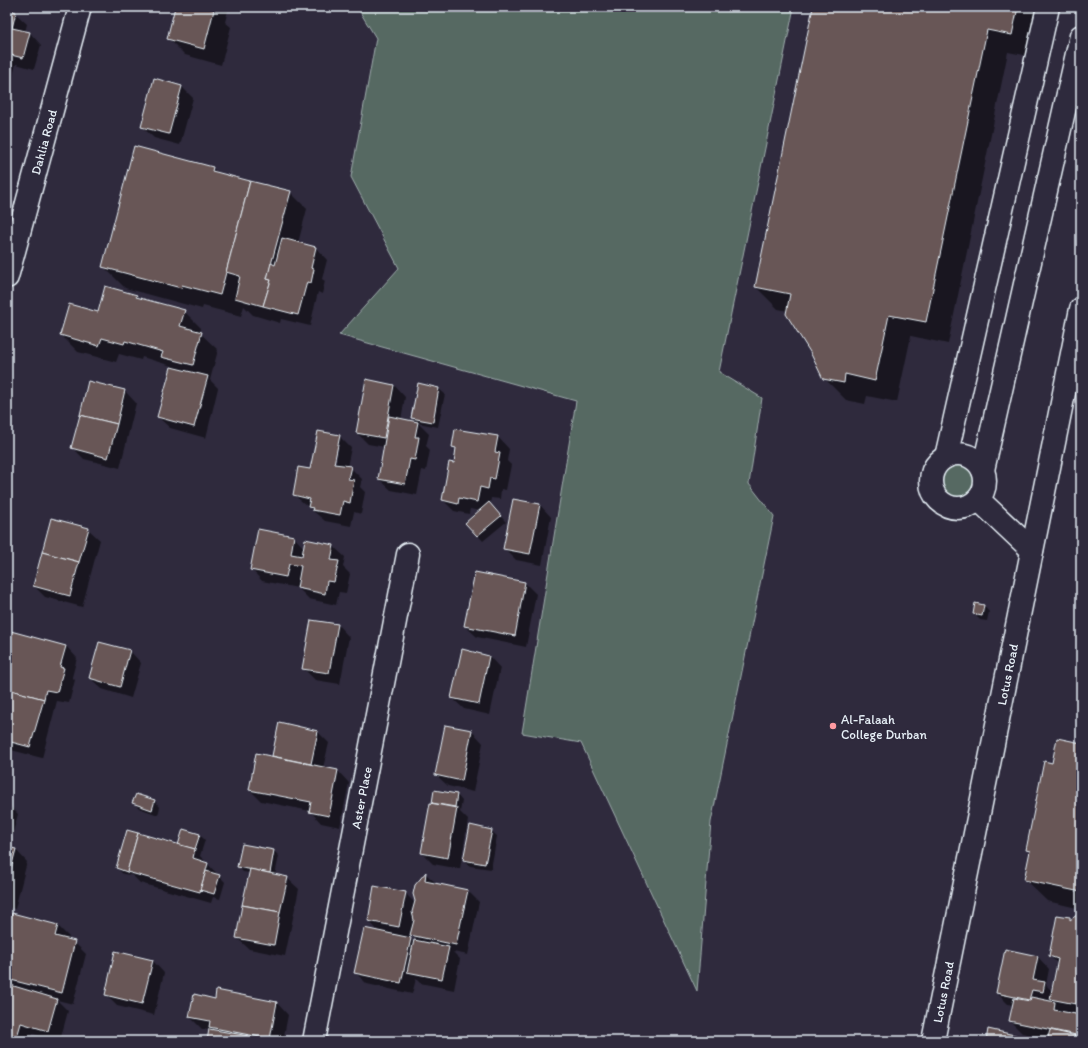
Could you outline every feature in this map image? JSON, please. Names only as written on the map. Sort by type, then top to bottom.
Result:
[{"type":"street","name":"Dahlia Road","points":[[7,277],[80,7]]},
{"type":"street","points":[[946,457],[1048,7]]},
{"type":"street","points":[[983,470],[976,461],[967,456],[956,454],[946,457],[938,463],[932,472],[931,483],[934,493],[940,502],[949,507],[960,509],[970,506],[978,500],[984,490],[985,480],[983,470],[1081,36]]},
{"type":"street","name":"Lotus Road","points":[[933,1041],[1081,309]]},
{"type":"street","points":[[978,500],[1032,550]]},
{"type":"street","name":"Aster Place","points":[[314,1041],[408,554]]},
{"type":"green space","points":[[357,7],[794,7],[719,372],[762,398],[749,484],[774,516],[711,822],[697,991],[581,743],[522,733],[576,401],[339,335],[399,268],[351,177],[376,38]]},
{"type":"green space","points":[[963,464],[972,469],[976,475],[976,489],[972,495],[963,500],[955,500],[946,495],[942,489],[941,478],[946,469],[952,465]]},
{"type":"building","points":[[175,7],[205,7],[214,10],[204,49],[167,39]]},
{"type":"building","points":[[813,7],[1018,7],[1012,35],[987,30],[926,322],[889,315],[875,381],[845,374],[844,383],[823,379],[810,352],[786,314],[790,294],[755,287]]},
{"type":"building","points":[[7,9],[16,12],[12,28],[30,32],[23,58],[7,54]]},
{"type":"building","points":[[154,78],[182,86],[169,134],[141,127]]},
{"type":"building","points":[[134,146],[213,167],[212,171],[250,181],[220,295],[182,285],[181,288],[102,267]]},
{"type":"building","points":[[250,181],[291,191],[267,279],[271,280],[263,306],[235,298],[240,276],[226,272]]},
{"type":"building","points":[[282,238],[316,247],[311,268],[314,269],[311,283],[307,282],[298,315],[263,306],[271,280],[267,279],[271,263],[275,265]]},
{"type":"building","points":[[105,286],[137,295],[136,297],[185,310],[180,326],[202,332],[193,365],[161,357],[163,352],[125,341],[124,344],[102,338],[99,346],[60,335],[69,304],[98,312]]},
{"type":"building","points":[[171,367],[208,376],[194,427],[157,417]]},
{"type":"building","points":[[366,379],[394,385],[384,438],[356,433]]},
{"type":"building","points":[[88,381],[125,390],[117,424],[80,415]]},
{"type":"building","points":[[418,383],[439,388],[433,422],[411,418]]},
{"type":"building","points":[[80,415],[117,424],[108,458],[71,448]]},
{"type":"building","points":[[389,416],[418,422],[415,437],[419,437],[415,460],[410,459],[405,484],[378,479]]},
{"type":"building","points":[[455,429],[498,436],[495,452],[500,453],[495,479],[490,478],[488,489],[480,487],[477,502],[459,498],[458,504],[442,500],[449,462],[454,463],[456,448],[452,447]]},
{"type":"building","points":[[318,431],[340,435],[334,464],[351,466],[348,479],[354,480],[350,503],[343,501],[340,515],[312,510],[313,508],[308,507],[310,499],[293,495],[298,467],[310,469]]},
{"type":"building","points":[[513,499],[540,504],[530,554],[503,549]]},
{"type":"building","points":[[489,502],[501,516],[477,536],[465,523]]},
{"type":"building","points":[[51,518],[89,528],[79,562],[42,552]]},
{"type":"building","points":[[258,529],[294,536],[291,554],[302,556],[305,539],[334,545],[331,560],[339,561],[334,582],[327,581],[325,594],[297,588],[301,566],[289,564],[286,577],[250,570]]},
{"type":"building","points":[[42,552],[79,562],[70,596],[33,586]]},
{"type":"building","points":[[475,572],[525,582],[515,636],[464,626]]},
{"type":"building","points":[[975,603],[984,605],[982,616],[973,614]]},
{"type":"building","points":[[311,620],[338,624],[329,673],[302,669]]},
{"type":"building","points":[[7,630],[66,646],[60,667],[64,668],[57,692],[46,690],[44,699],[7,689],[7,680],[12,663],[7,662]]},
{"type":"building","points":[[99,642],[130,650],[120,687],[89,678]]},
{"type":"building","points":[[462,649],[489,656],[479,704],[451,698]]},
{"type":"building","points":[[7,689],[44,699],[30,747],[7,741]]},
{"type":"building","points":[[279,722],[318,731],[311,764],[272,756]]},
{"type":"building","points":[[445,725],[472,730],[462,781],[435,775]]},
{"type":"building","points":[[1057,738],[1081,743],[1081,892],[1024,880],[1030,851],[1026,850],[1044,761],[1052,763]]},
{"type":"building","points":[[256,753],[338,770],[329,816],[309,812],[311,802],[249,790]]},
{"type":"building","points":[[434,790],[457,794],[455,807],[432,803]]},
{"type":"building","points":[[136,794],[155,800],[152,810],[132,803]]},
{"type":"building","points":[[430,803],[457,808],[448,858],[421,853]]},
{"type":"building","points":[[470,825],[492,830],[485,864],[463,860]]},
{"type":"building","points":[[183,829],[200,834],[195,849],[178,845]]},
{"type":"building","points":[[127,830],[138,833],[127,872],[116,868]]},
{"type":"building","points":[[138,833],[195,849],[193,858],[208,863],[200,892],[127,872]]},
{"type":"building","points":[[242,844],[274,850],[270,873],[237,867]]},
{"type":"building","points":[[7,847],[16,849],[7,884]]},
{"type":"building","points":[[250,869],[288,877],[280,912],[242,905]]},
{"type":"building","points":[[206,871],[220,875],[214,894],[200,890]]},
{"type":"building","points":[[426,872],[425,881],[468,890],[456,945],[410,935],[414,920],[412,912],[415,901],[413,894],[415,885]]},
{"type":"building","points":[[374,886],[406,892],[399,927],[368,921]]},
{"type":"building","points":[[242,905],[280,912],[274,945],[236,938]]},
{"type":"building","points":[[1081,912],[1081,1005],[1050,999],[1058,959],[1049,956],[1057,915],[1070,917],[1070,920]]},
{"type":"building","points":[[12,913],[58,925],[55,936],[75,941],[62,993],[7,979],[7,932]]},
{"type":"building","points":[[364,928],[411,938],[401,983],[354,973]]},
{"type":"building","points":[[414,940],[449,947],[442,979],[407,972]]},
{"type":"building","points":[[1005,949],[1038,956],[1033,980],[1045,982],[1043,992],[1032,990],[1029,1000],[996,993]]},
{"type":"building","points":[[115,951],[153,960],[142,1004],[105,995]]},
{"type":"building","points":[[7,984],[57,999],[48,1031],[21,1023],[17,1037],[7,1034]]},
{"type":"building","points":[[216,990],[277,1002],[270,1039],[209,1027],[210,1021],[189,1017],[194,994],[215,999]]},
{"type":"building","points":[[1031,997],[1055,1002],[1054,1010],[1081,1015],[1081,1036],[1009,1021],[1014,998],[1030,1001]]},
{"type":"building","points":[[209,1029],[249,1036],[248,1041],[207,1041]]},
{"type":"building","points":[[988,1029],[1028,1038],[1028,1041],[986,1041]]},
{"type":"building","points":[[1050,1030],[1081,1037],[1081,1041],[1047,1041]]},
{"type":"place","name":"Al-Falaah College Durban","points":[[833,726]]}]
